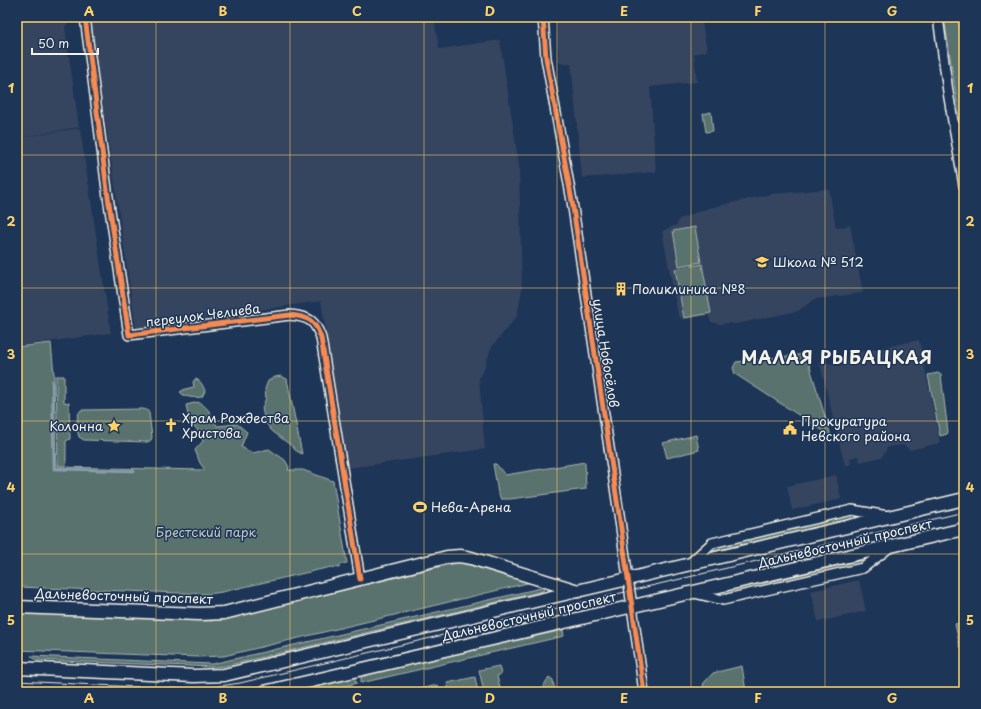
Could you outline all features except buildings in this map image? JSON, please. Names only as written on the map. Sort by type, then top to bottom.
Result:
[{"type":"main road","name":"Дальневосточный проспект","points":[[17,668],[194,676],[224,675],[964,499]]},
{"type":"main road","name":"Дальневосточный проспект","points":[[264,692],[964,529]]},
{"type":"main road","name":"Дальневосточный проспект","points":[[17,607],[212,614],[224,613],[447,557],[460,556],[579,591]]},
{"type":"street","name":"переулок Челиева","points":[[85,17],[107,190],[129,335],[290,314],[302,316],[311,320],[317,326],[321,338],[360,579]]},
{"type":"street","name":"улица Новосёлов","points":[[543,17],[546,58],[572,201],[629,579],[644,692]]},
{"type":"street","points":[[938,17],[948,92],[964,186]]},
{"type":"shaded area","points":[[17,17],[70,17],[70,20],[65,27],[79,127],[17,138]]},
{"type":"shaded area","points":[[90,17],[434,17],[439,49],[500,40],[519,165],[522,290],[517,316],[491,348],[483,372],[479,378],[485,449],[348,468],[321,301],[136,328]]},
{"type":"shaded area","points":[[556,17],[701,17],[707,51],[694,54],[697,82],[650,87],[656,172],[582,178],[571,63],[559,63]]},
{"type":"shaded area","points":[[80,128],[111,333],[17,346],[17,138]]},
{"type":"shaded area","name":"Школа № 512","points":[[829,189],[836,228],[850,225],[863,293],[815,299],[798,311],[736,324],[711,322],[708,315],[683,320],[678,315],[662,231],[677,225],[679,219],[708,208],[772,194]]},
{"type":"shaded area","points":[[919,340],[940,443],[910,450],[903,445],[888,447],[882,457],[860,462],[858,456],[850,458],[851,464],[845,466],[819,360],[839,366],[845,364],[850,354]]},
{"type":"shaded area","points":[[836,475],[841,499],[792,510],[787,486]]},
{"type":"shaded area","points":[[859,580],[866,611],[818,622],[811,591]]},
{"type":"green space","points":[[944,17],[958,17],[964,63],[964,149]]},
{"type":"green space","points":[[711,112],[713,131],[706,132],[703,114]]},
{"type":"green space","points":[[695,227],[701,262],[679,266],[673,231]]},
{"type":"green space","points":[[702,264],[711,313],[684,318],[675,269]]},
{"type":"green space","name":"Брестский парк","points":[[51,343],[54,375],[56,467],[205,470],[200,463],[195,450],[203,441],[199,432],[189,420],[186,405],[198,402],[208,409],[217,426],[237,424],[247,432],[241,447],[253,453],[269,449],[285,460],[289,467],[288,470],[303,470],[333,481],[347,563],[341,564],[339,568],[331,567],[208,594],[17,587],[17,347]]},
{"type":"green space","points":[[806,354],[831,436],[735,374],[733,368],[736,362]]},
{"type":"green space","points":[[938,373],[941,375],[948,432],[947,434],[940,436],[928,375]]},
{"type":"green space","points":[[56,376],[64,376],[64,402],[69,403],[70,439],[66,441],[66,466],[58,466]]},
{"type":"green space","points":[[281,376],[287,379],[302,454],[272,431],[265,422],[262,408],[266,398],[265,389],[268,381],[275,377]]},
{"type":"green space","points":[[195,379],[203,385],[205,391],[202,397],[190,397],[180,392],[194,387],[193,382]]},
{"type":"green space","points":[[81,410],[147,410],[149,413],[152,437],[148,442],[84,440],[79,437],[77,419]]},
{"type":"green space","points":[[696,435],[699,450],[667,458],[663,443]]},
{"type":"green space","points":[[585,462],[586,489],[510,499],[501,499],[498,493],[493,464],[496,464],[505,475]]},
{"type":"green space","points":[[850,515],[852,518],[851,519],[714,551],[712,549],[713,547]]},
{"type":"green space","points":[[861,560],[861,563],[724,595],[722,593],[723,592]]},
{"type":"green space","points":[[459,562],[532,582],[224,656],[198,657],[17,650],[17,613],[211,621],[225,619]]},
{"type":"green space","points":[[545,587],[543,591],[225,666],[213,667],[36,660],[31,656],[212,664]]},
{"type":"green space","points":[[964,622],[964,646],[960,647],[955,624]]},
{"type":"green space","points":[[563,630],[564,636],[361,683],[361,676]]},
{"type":"green space","points":[[499,666],[501,674],[497,676],[501,692],[484,692],[479,670]]},
{"type":"green space","points":[[742,666],[746,692],[705,692],[703,684],[713,673]]},
{"type":"green space","points":[[475,677],[478,692],[449,692],[447,683]]},
{"type":"green space","points":[[549,677],[553,680],[555,692],[545,692],[544,685]]},
{"type":"green space","points":[[353,678],[357,683],[320,692],[294,692]]},
{"type":"green space","points":[[438,685],[439,692],[410,691]]},
{"type":"waterway","points":[[52,381],[54,469],[134,471]]},
{"type":"tram line","points":[[17,681],[201,689],[240,683],[964,512]]},
{"type":"cycle path","points":[[85,17],[107,190],[129,335],[290,315],[307,318],[314,323],[321,338],[360,579]]},
{"type":"cycle path","points":[[543,17],[546,58],[572,201],[644,692]]},
{"type":"place","name":"Школа № 512","points":[[762,262]]},
{"type":"place","name":"Поликлиника №8","points":[[621,289]]},
{"type":"place","name":"Храм Рождества Христова","points":[[171,425]]},
{"type":"place","name":"Колонна","points":[[114,426]]},
{"type":"place","name":"Прокуратура Невского района","points":[[790,428]]},
{"type":"place","name":"Нева-Арена","points":[[420,507]]},
{"type":"district","name":"МАЛАЯ РЫБАЦКАЯ","points":[[837,358]]}]
